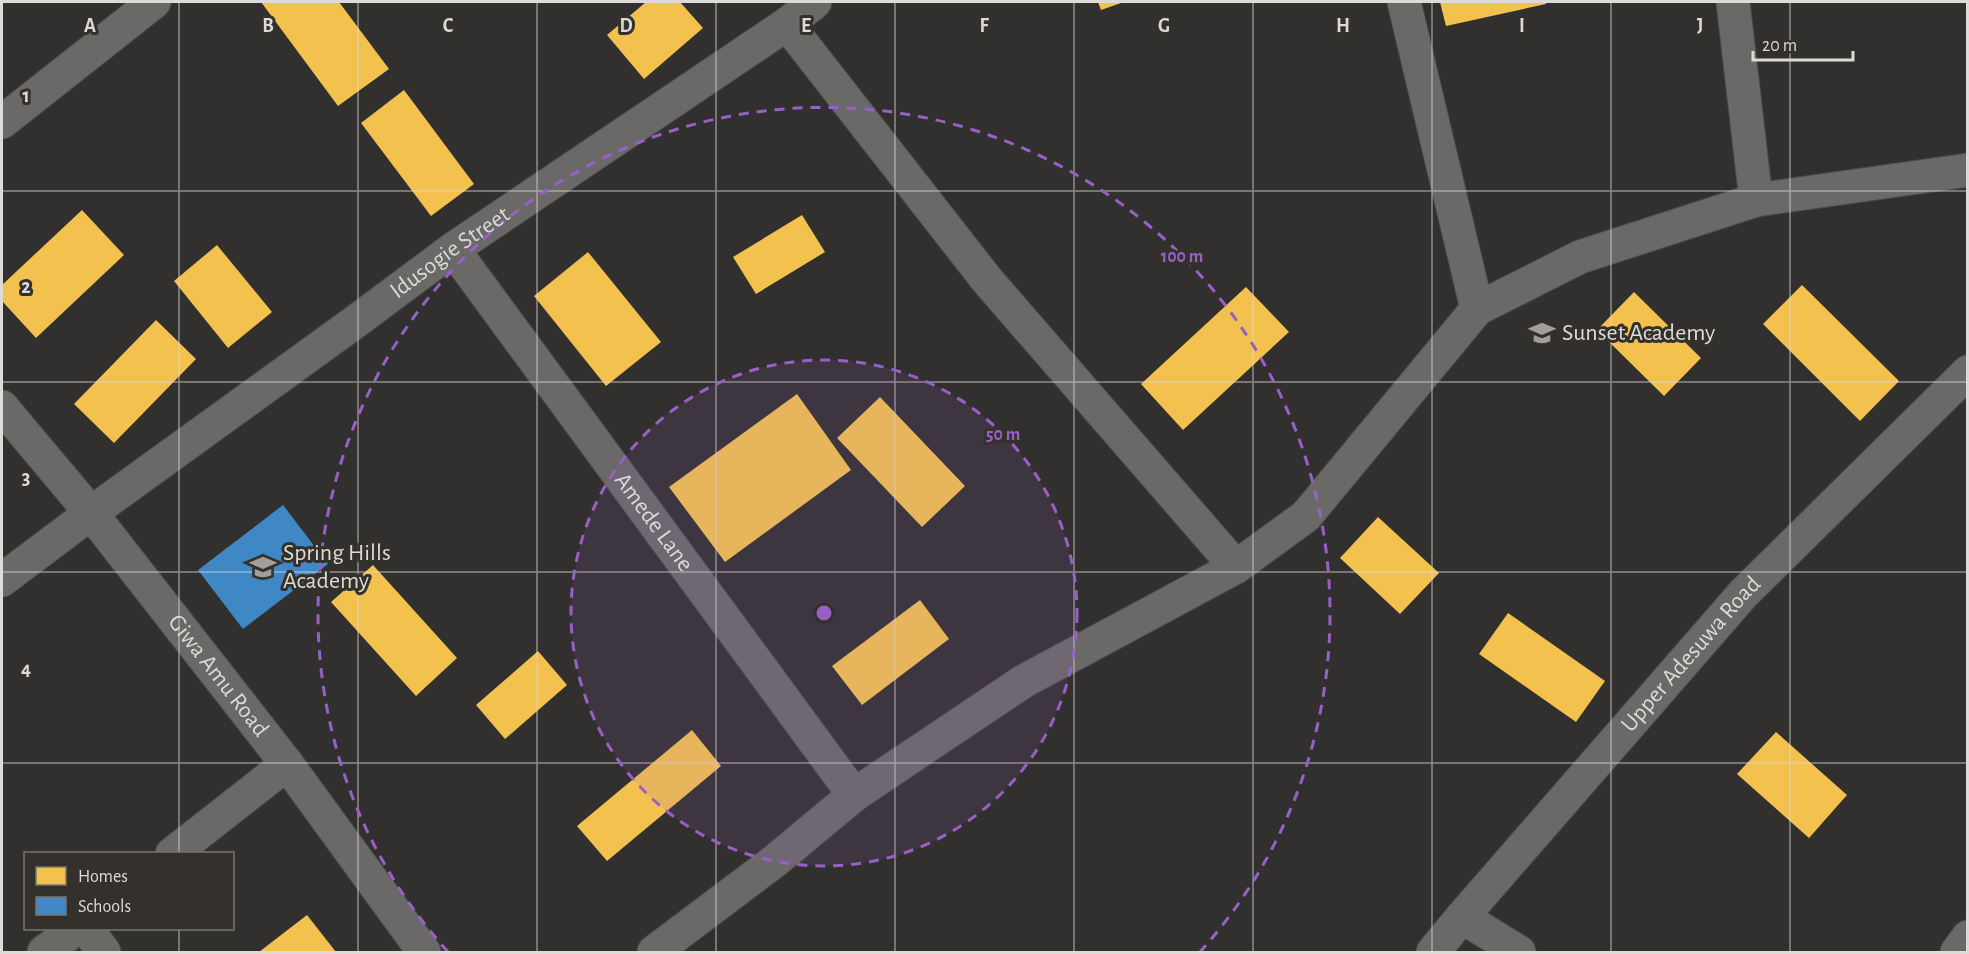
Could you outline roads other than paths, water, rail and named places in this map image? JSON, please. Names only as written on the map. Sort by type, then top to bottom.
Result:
[{"type":"street","points":[[2,122],[154,2]]},
{"type":"street","name":"Idusogie Street","points":[[2,580],[453,249],[788,24],[815,2]]},
{"type":"street","points":[[1404,2],[1477,309]]},
{"type":"street","points":[[1733,2],[1756,200]]},
{"type":"street","points":[[788,24],[987,280],[1236,567]]},
{"type":"street","points":[[654,952],[776,860],[854,795],[1024,681],[1236,567],[1306,516],[1477,309],[1580,257],[1756,200],[1968,170]]},
{"type":"street","name":"Amede Lane","points":[[453,249],[854,795]]},
{"type":"street","name":"Upper Adesuwa Road","points":[[1433,952],[1743,594],[1968,372]]},
{"type":"street","name":"Giwa Amu Road","points":[[2,407],[91,513],[287,764],[424,952]]},
{"type":"street","points":[[175,852],[287,764]]},
{"type":"street","points":[[1462,917],[1519,952]]},
{"type":"street","points":[[44,952],[74,930]]},
{"type":"street","points":[[88,930],[105,952]]},
{"type":"street","points":[[1957,952],[1968,937]]},
{"type":"place","name":"Sunset Academy","points":[[1542,333]]},
{"type":"place","name":"Spring Hills Academy","points":[[263,567]]}]
